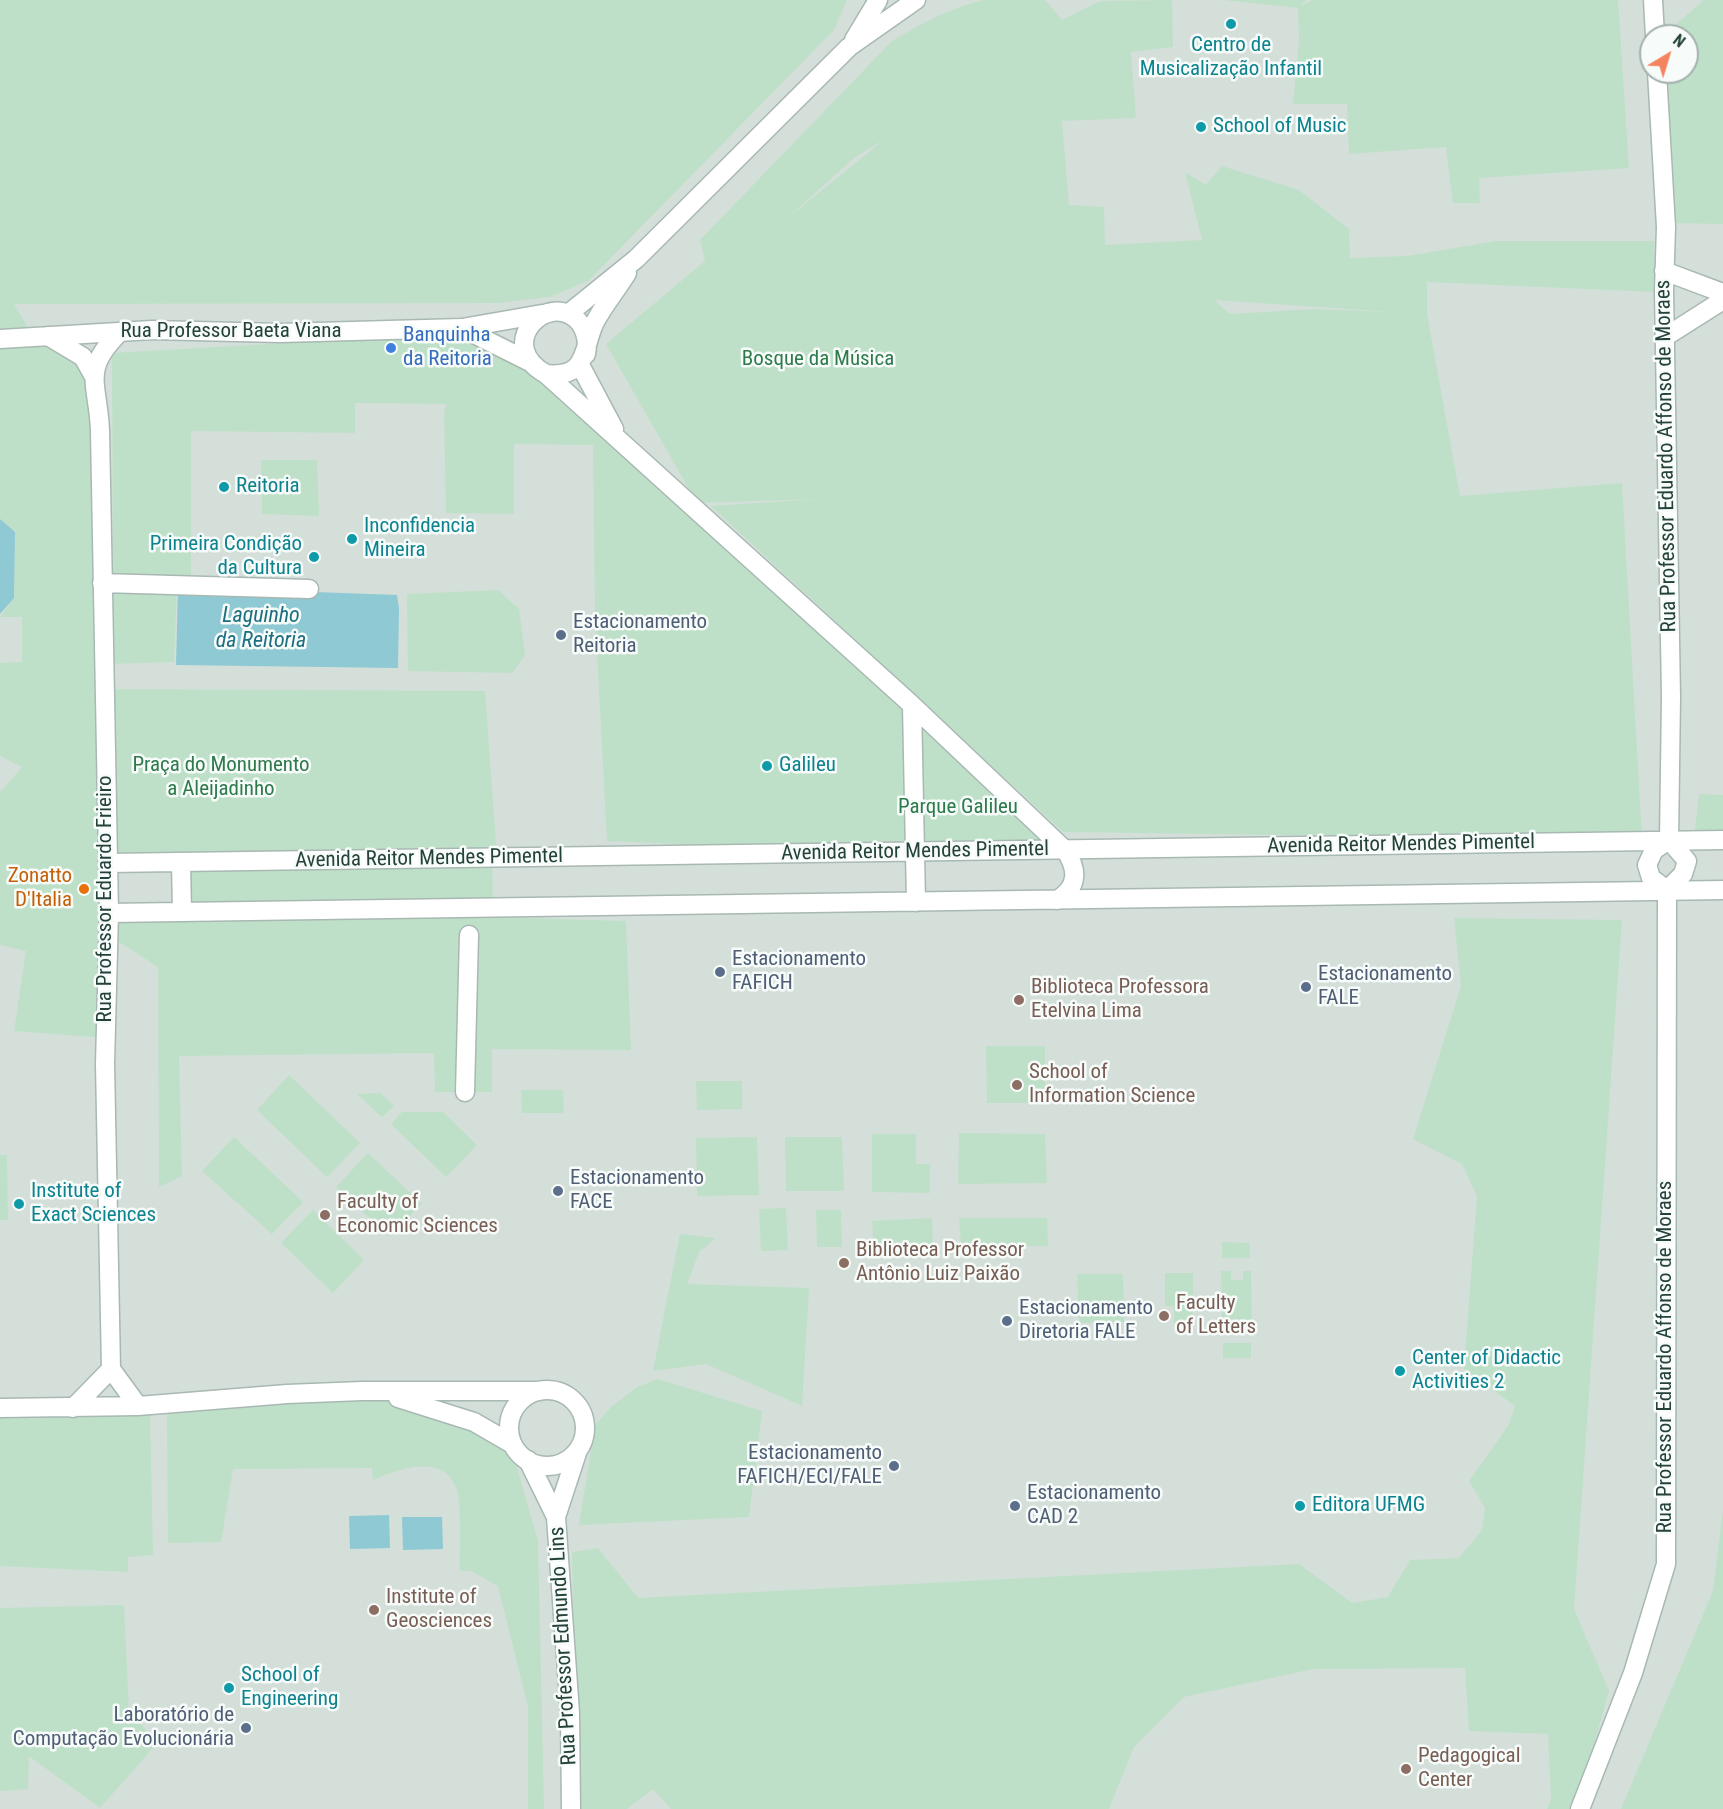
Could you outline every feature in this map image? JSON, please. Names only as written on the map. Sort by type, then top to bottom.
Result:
[{"type":"street","points":[[849,47],[878,0]]},
{"type":"street","points":[[568,314],[636,259],[849,47],[916,0]]},
{"type":"street","points":[[1653,0],[1654,24]]},
{"type":"street","name":"Rua Professor Eduardo Affonso de Moraes","points":[[1658,84],[1666,227],[1664,271],[1671,698],[1669,840]]},
{"type":"street","points":[[546,374],[558,375],[570,372],[583,359],[594,324],[636,259]]},
{"type":"street","points":[[1664,271],[1723,293]]},
{"type":"street","points":[[1665,337],[1723,300]]},
{"type":"street","points":[[627,447],[590,388],[583,359],[586,335],[582,326],[568,314],[546,313],[536,318],[524,338],[528,360],[912,705],[1065,850],[1076,872],[1071,889],[1057,900]]},
{"type":"street","name":"Rua Professor Baeta Viana","points":[[0,339],[152,330],[280,333],[462,328],[546,313]]},
{"type":"street","name":"Rua Professor Baeta Viana","points":[[462,328],[528,360]]},
{"type":"street","points":[[93,375],[100,355],[112,333]]},
{"type":"street","points":[[47,335],[82,357],[93,375]]},
{"type":"street","name":"Rua Professor Eduardo Frieiro","points":[[93,375],[99,421],[109,913],[105,1064],[111,1370]]},
{"type":"street","points":[[102,583],[309,589]]},
{"type":"street","points":[[912,705],[916,902]]},
{"type":"street","points":[[1669,840],[1687,861],[1683,874],[1667,890],[1651,878],[1647,865],[1654,850],[1669,840]]},
{"type":"street","name":"Avenida Reitor Mendes Pimentel","points":[[108,863],[1723,840]]},
{"type":"street","points":[[181,862],[182,912]]},
{"type":"street","name":"Rua Professor Eduardo Affonso de Moraes","points":[[1580,1809],[1633,1673],[1666,1564],[1667,890]]},
{"type":"street","points":[[109,913],[1723,890]]},
{"type":"street","points":[[465,1092],[469,934]]},
{"type":"street","points":[[73,1408],[111,1370],[138,1406]]},
{"type":"street","points":[[512,1443],[510,1423],[513,1412],[529,1395],[548,1388],[561,1392],[579,1406],[586,1427],[578,1450],[560,1464],[538,1465],[528,1460]]},
{"type":"street","points":[[0,1408],[138,1406],[286,1394],[540,1390]]},
{"type":"street","points":[[376,1392],[448,1411],[512,1443],[528,1460],[556,1517]]},
{"type":"street","name":"Rua Professor Edmundo Lins","points":[[571,1809],[570,1713],[556,1517],[578,1450]]},
{"type":"shaded area","points":[[0,0],[1723,0],[1723,1809],[0,1809]]},
{"type":"green space","points":[[0,0],[847,0],[834,30],[588,281],[550,297],[497,303],[14,304],[33,336],[47,335],[93,375],[103,582],[177,585],[174,662],[106,664],[106,1038],[14,1031],[26,951],[0,945],[0,792],[22,767],[0,756],[0,663],[22,662],[22,617],[0,617],[14,598],[15,532],[0,519]]},
{"type":"green space","name":"Bosque da Música","points":[[984,0],[1045,0],[1062,20],[1100,1],[1172,0],[1173,47],[1131,52],[1136,118],[1062,121],[1069,205],[1104,207],[1105,245],[1202,240],[1185,172],[1206,185],[1222,166],[1299,190],[1349,229],[1350,258],[1407,256],[1496,241],[1654,241],[1655,292],[1427,282],[1427,314],[1460,496],[1622,483],[1642,840],[1063,832],[711,506],[818,499],[697,503],[606,344],[705,261],[700,240],[892,41],[936,17]],"holes":[[[884,140],[785,220],[854,158]],[[1214,300],[1392,312],[1315,309],[1230,314]]]},
{"type":"green space","points":[[1223,0],[1306,0],[1300,6],[1313,0],[1618,0],[1629,168],[1479,178],[1480,203],[1453,203],[1446,147],[1349,154],[1347,104],[1293,104],[1299,41],[1298,8]]},
{"type":"green space","points":[[1704,0],[1723,0],[1723,224],[1670,223],[1667,84],[1699,84],[1699,24],[1676,24]]},
{"type":"green space","points":[[463,333],[525,366],[902,702],[911,841],[701,845],[607,841],[595,614],[593,445],[514,444],[514,514],[446,513],[444,411],[447,404],[355,403],[355,433],[191,431],[191,581],[113,574],[112,353]]},
{"type":"green space","points":[[261,460],[317,460],[319,516],[262,514]]},
{"type":"green space","points":[[498,590],[519,609],[525,655],[512,673],[408,671],[407,594]]},
{"type":"green space","name":"Praça do Monumento a Aleijadinho","points":[[105,689],[485,691],[497,858],[492,858],[493,907],[453,916],[626,921],[631,1050],[492,1049],[492,1092],[435,1092],[434,1053],[179,1056],[182,1176],[159,1187],[158,967],[108,935],[109,913],[182,912],[181,862],[108,863]]},
{"type":"green space","name":"Parque Galileu","points":[[912,705],[1065,850],[915,852]]},
{"type":"green space","points":[[1699,794],[1723,795],[1723,830],[1695,830]]},
{"type":"green space","points":[[1454,918],[1622,920],[1574,1609],[1609,1691],[1576,1809],[1547,1809],[1551,1799],[1548,1734],[1469,1731],[1465,1668],[1313,1669],[1184,1697],[1134,1747],[1109,1809],[671,1809],[653,1789],[627,1809],[578,1809],[572,1552],[598,1548],[638,1598],[1299,1564],[1352,1603],[1388,1597],[1410,1560],[1459,1558],[1482,1530],[1485,1508],[1469,1481],[1508,1426],[1515,1406],[1464,1369],[1477,1196],[1462,1164],[1413,1139],[1461,986]]},
{"type":"green space","points":[[986,1046],[1045,1046],[1045,1103],[987,1103]]},
{"type":"green space","points":[[289,1075],[360,1143],[327,1177],[257,1110]]},
{"type":"green space","points":[[696,1081],[742,1081],[742,1109],[697,1110]]},
{"type":"green space","points":[[521,1090],[563,1090],[564,1113],[522,1113]]},
{"type":"green space","points":[[380,1093],[394,1106],[382,1117],[357,1094]]},
{"type":"green space","points":[[402,1112],[443,1112],[477,1145],[446,1177],[391,1124]]},
{"type":"green space","points":[[959,1133],[1045,1134],[1047,1183],[958,1184]]},
{"type":"green space","points":[[872,1134],[916,1134],[916,1164],[930,1164],[930,1193],[872,1192]]},
{"type":"green space","points":[[234,1137],[303,1202],[272,1234],[202,1171]]},
{"type":"green space","points":[[757,1137],[759,1195],[697,1196],[696,1138]]},
{"type":"green space","points":[[785,1137],[842,1137],[844,1191],[786,1191]]},
{"type":"green space","points":[[368,1153],[422,1204],[389,1236],[336,1187]]},
{"type":"green space","points":[[0,1155],[7,1155],[8,1220],[0,1220]]},
{"type":"green space","points":[[786,1208],[788,1250],[761,1251],[759,1209]]},
{"type":"green space","points":[[313,1210],[364,1260],[333,1293],[281,1243]]},
{"type":"green space","points":[[816,1210],[841,1210],[842,1247],[817,1247]]},
{"type":"green space","points":[[932,1218],[933,1247],[874,1250],[872,1221]]},
{"type":"green space","points":[[959,1218],[1047,1218],[1048,1246],[961,1246]]},
{"type":"green space","points":[[680,1234],[716,1238],[699,1252],[687,1284],[809,1288],[802,1406],[706,1364],[653,1371]]},
{"type":"green space","points":[[1222,1242],[1250,1243],[1250,1258],[1222,1258]]},
{"type":"green space","points":[[1221,1271],[1231,1271],[1231,1280],[1243,1280],[1243,1271],[1251,1271],[1252,1331],[1244,1331],[1244,1319],[1222,1319]]},
{"type":"green space","points":[[1165,1273],[1193,1273],[1193,1328],[1174,1329],[1174,1306],[1165,1306]]},
{"type":"green space","points":[[1077,1274],[1123,1274],[1124,1322],[1079,1323]]},
{"type":"green space","points":[[1223,1343],[1251,1343],[1251,1358],[1223,1358]]},
{"type":"green space","points":[[658,1379],[762,1411],[749,1517],[579,1525],[595,1425],[612,1406],[637,1387]]},
{"type":"green space","points":[[362,1391],[471,1425],[511,1447],[538,1541],[544,1809],[528,1809],[528,1707],[498,1586],[471,1571],[460,1571],[458,1494],[449,1476],[441,1470],[430,1467],[407,1468],[373,1480],[372,1468],[233,1469],[221,1542],[168,1543],[167,1413],[362,1393]]},
{"type":"green space","points":[[0,1409],[150,1410],[153,1555],[128,1557],[128,1572],[0,1566]]},
{"type":"green space","points":[[1723,1511],[1723,1809],[1621,1809],[1713,1591]]},
{"type":"green space","points":[[124,1605],[129,1713],[158,1742],[100,1808],[29,1756],[28,1789],[0,1791],[0,1608]]},
{"type":"water","points":[[0,519],[15,532],[14,598],[0,614]]},
{"type":"water","name":"Laguinho da Reitoria","points":[[178,587],[397,595],[399,608],[398,668],[176,665]]},
{"type":"water","points":[[389,1515],[390,1548],[350,1549],[349,1516]]},
{"type":"water","points":[[402,1517],[442,1517],[443,1549],[403,1550]]},
{"type":"place","name":"Centro de Musicalização Infantil","points":[[1231,24]]},
{"type":"place","name":"School of Music","points":[[1201,127]]},
{"type":"place","name":"Banquinha da Reitoria","points":[[391,348]]},
{"type":"place","name":"Reitoria","points":[[224,487]]},
{"type":"place","name":"Inconfidencia Mineira","points":[[352,539]]},
{"type":"place","name":"Primeira Condição da Cultura","points":[[314,557]]},
{"type":"place","name":"Estacionamento Reitoria","points":[[561,635]]},
{"type":"place","name":"Galileu","points":[[767,766]]},
{"type":"place","name":"Zonatto D'Italia","points":[[84,889]]},
{"type":"place","name":"Estacionamento FAFICH","points":[[720,972]]},
{"type":"place","name":"Estacionamento FALE","points":[[1306,987]]},
{"type":"place","name":"Biblioteca Professora Etelvina Lima","points":[[1019,1000]]},
{"type":"place","name":"School of Information Science","points":[[1017,1085]]},
{"type":"place","name":"Estacionamento FACE","points":[[558,1191]]},
{"type":"place","name":"Institute of Exact Sciences","points":[[19,1204]]},
{"type":"place","name":"Faculty of Economic Sciences","points":[[325,1215]]},
{"type":"place","name":"Biblioteca Professor Antônio Luiz Paixão","points":[[844,1263]]},
{"type":"place","name":"Faculty of Letters","points":[[1164,1316]]},
{"type":"place","name":"Estacionamento Diretoria FALE","points":[[1007,1321]]},
{"type":"place","name":"Center of Didactic Activities 2","points":[[1400,1371]]},
{"type":"place","name":"Estacionamento FAFICH/ECI/FALE","points":[[894,1466]]},
{"type":"place","name":"Estacionamento CAD 2","points":[[1015,1506]]},
{"type":"place","name":"Editora UFMG","points":[[1300,1506]]},
{"type":"place","name":"Institute of Geosciences","points":[[374,1610]]},
{"type":"place","name":"School of Engineering","points":[[229,1688]]},
{"type":"place","name":"Laboratório de Computação Evolucionária","points":[[246,1728]]},
{"type":"place","name":"Pedagogical Center","points":[[1406,1769]]}]
